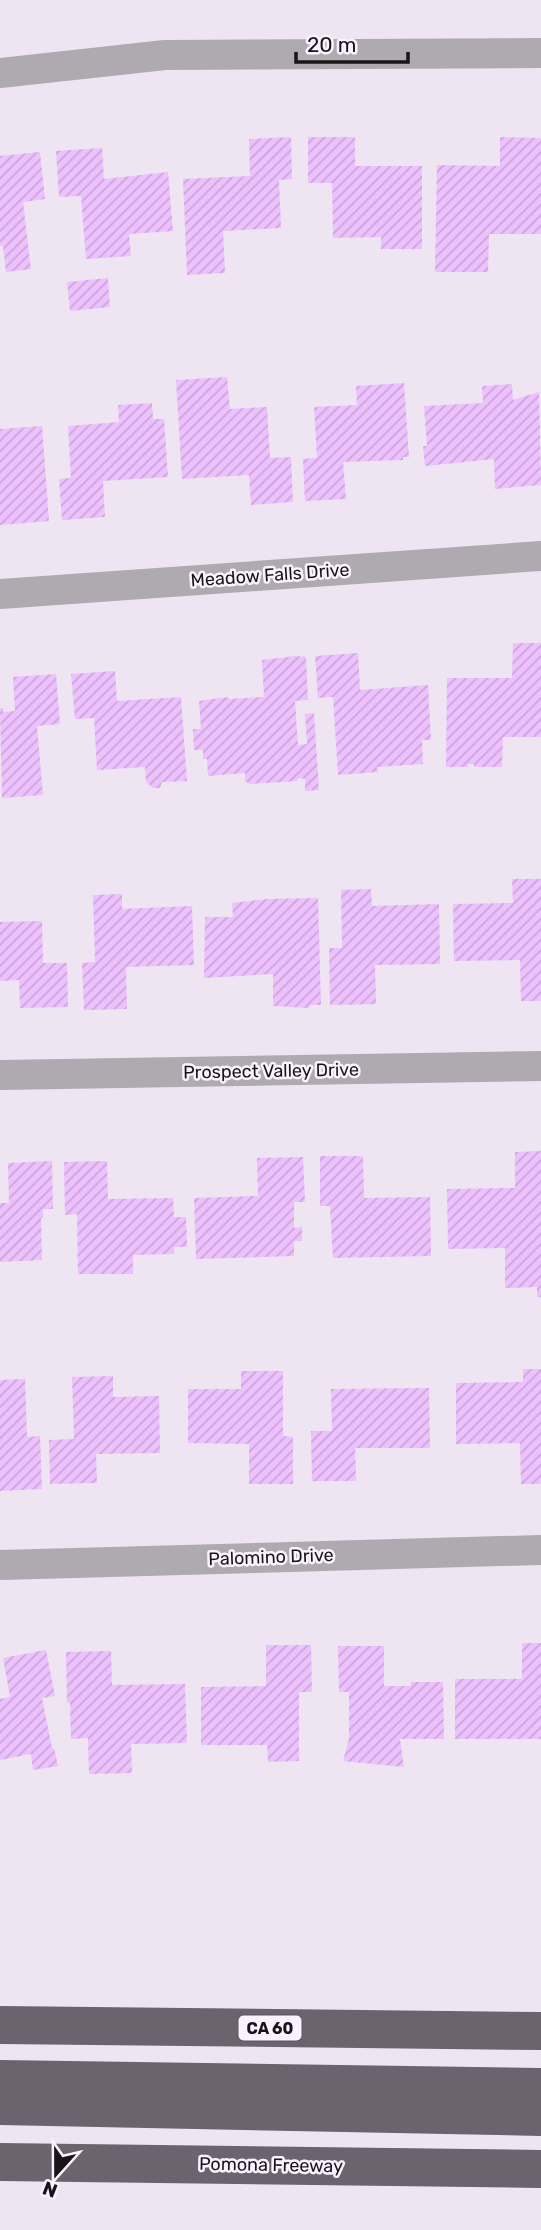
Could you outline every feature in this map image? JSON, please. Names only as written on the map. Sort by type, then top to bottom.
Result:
[{"type":"highway","name":"CA 60","points":[[0,2025],[541,2031]]},
{"type":"highway","points":[[0,2079],[541,2087]]},
{"type":"highway","points":[[0,2106],[541,2117]]},
{"type":"highway","name":"Pomona Freeway","points":[[0,2162],[533,2170]]},
{"type":"street","points":[[0,73],[165,55],[541,53]]},
{"type":"street","name":"Meadow Falls Drive","points":[[0,594],[541,556]]},
{"type":"street","name":"Prospect Valley Drive","points":[[0,1075],[541,1066]]},
{"type":"street","name":"Palomino Drive","points":[[0,1565],[541,1550]]},
{"type":"building","points":[[291,137],[292,179],[279,180],[281,228],[223,231],[225,273],[187,275],[183,179],[250,176],[249,139]]},
{"type":"building","points":[[308,137],[355,137],[355,166],[422,166],[422,249],[381,249],[381,237],[333,238],[332,183],[308,183]]},
{"type":"building","points":[[500,137],[541,138],[541,234],[489,234],[488,272],[435,272],[437,165],[500,166]]},
{"type":"building","points":[[102,148],[104,179],[168,172],[173,231],[129,234],[131,256],[86,259],[81,196],[59,197],[56,151]]},
{"type":"building","points":[[40,152],[45,199],[23,202],[31,269],[6,272],[3,246],[0,246],[0,156]]},
{"type":"building","points":[[108,278],[110,307],[70,311],[67,282]]},
{"type":"building","points":[[227,377],[230,409],[267,407],[270,458],[291,457],[293,502],[251,505],[249,475],[182,479],[176,380]]},
{"type":"building","points":[[404,383],[409,457],[403,457],[403,460],[343,462],[346,499],[305,501],[303,459],[317,458],[314,407],[357,405],[356,386]]},
{"type":"building","points":[[512,384],[513,400],[539,392],[541,485],[495,489],[494,459],[425,466],[423,446],[427,446],[424,406],[483,403],[482,386]]},
{"type":"building","points":[[152,403],[153,419],[164,419],[168,477],[103,481],[105,517],[62,520],[59,479],[71,478],[68,426],[119,422],[118,405]]},
{"type":"building","points":[[42,426],[49,521],[0,525],[0,429]]},
{"type":"building","points":[[513,643],[541,643],[541,737],[503,737],[502,767],[474,767],[474,764],[468,764],[468,767],[446,767],[447,678],[512,678]]},
{"type":"building","points":[[358,653],[360,690],[428,685],[431,740],[422,740],[423,764],[377,767],[378,772],[338,775],[333,697],[318,698],[315,656]]},
{"type":"building","points":[[306,657],[308,700],[295,701],[298,745],[307,744],[305,714],[314,713],[319,790],[305,791],[305,779],[300,778],[297,781],[250,784],[245,781],[245,773],[208,776],[207,759],[203,759],[203,750],[194,750],[193,729],[201,729],[199,701],[228,697],[264,697],[262,660]]},
{"type":"building","points":[[115,671],[117,701],[181,697],[187,781],[162,782],[160,788],[153,788],[146,782],[145,767],[97,770],[94,718],[75,719],[71,674]]},
{"type":"building","points":[[56,674],[60,724],[37,726],[43,795],[2,798],[0,708],[3,708],[3,712],[15,711],[13,677]]},
{"type":"building","points":[[512,879],[541,879],[541,1001],[521,1001],[520,960],[454,961],[453,904],[513,903]]},
{"type":"building","points":[[371,889],[372,906],[439,904],[440,964],[375,965],[376,1004],[330,1005],[329,948],[342,948],[341,890]]},
{"type":"building","points":[[122,894],[122,909],[192,906],[194,965],[126,967],[127,1009],[84,1010],[82,963],[95,962],[93,895]]},
{"type":"building","points":[[318,898],[321,1005],[310,1005],[309,1008],[273,1006],[273,974],[204,978],[205,917],[233,917],[232,903]]},
{"type":"building","points":[[42,921],[43,963],[67,963],[68,1007],[20,1008],[19,980],[0,981],[0,922]]},
{"type":"building","points":[[541,1151],[541,1297],[537,1297],[537,1287],[505,1288],[505,1248],[448,1249],[447,1189],[515,1188],[515,1152]]},
{"type":"building","points":[[320,1156],[363,1156],[364,1198],[430,1197],[431,1256],[333,1258],[330,1206],[320,1206]]},
{"type":"building","points":[[303,1157],[305,1202],[294,1202],[294,1228],[302,1227],[302,1241],[294,1241],[294,1256],[196,1259],[194,1198],[258,1196],[257,1158]]},
{"type":"building","points":[[52,1161],[53,1209],[43,1209],[41,1218],[42,1260],[0,1262],[0,1203],[9,1203],[8,1163]]},
{"type":"building","points":[[107,1161],[108,1199],[173,1198],[174,1217],[186,1217],[187,1247],[174,1247],[174,1254],[133,1255],[133,1274],[78,1274],[77,1214],[65,1215],[64,1162]]},
{"type":"building","points":[[523,1369],[541,1369],[541,1484],[521,1484],[520,1443],[456,1444],[456,1383],[523,1382]]},
{"type":"building","points":[[241,1371],[283,1371],[283,1436],[293,1437],[293,1484],[249,1484],[249,1444],[188,1443],[188,1389],[241,1389]]},
{"type":"building","points":[[113,1376],[113,1397],[159,1396],[160,1453],[96,1454],[97,1483],[50,1484],[49,1440],[74,1439],[72,1377]]},
{"type":"building","points":[[25,1379],[27,1437],[40,1436],[42,1489],[0,1491],[0,1380]]},
{"type":"building","points":[[429,1388],[430,1448],[355,1448],[356,1481],[312,1481],[311,1431],[332,1431],[331,1389]]},
{"type":"building","points":[[522,1643],[541,1643],[541,1739],[455,1739],[455,1679],[522,1679]]},
{"type":"building","points":[[266,1645],[311,1645],[312,1692],[299,1692],[299,1761],[268,1762],[267,1745],[201,1745],[201,1687],[266,1686]]},
{"type":"building","points":[[338,1646],[384,1646],[384,1686],[411,1686],[411,1682],[443,1682],[444,1739],[400,1739],[404,1767],[343,1761],[349,1739],[349,1692],[339,1692]]},
{"type":"building","points":[[46,1650],[55,1696],[42,1698],[58,1766],[33,1770],[31,1754],[0,1760],[0,1699],[10,1697],[3,1658]]},
{"type":"building","points":[[111,1651],[112,1685],[185,1684],[187,1743],[131,1744],[132,1773],[89,1774],[88,1738],[71,1739],[66,1652]]}]
